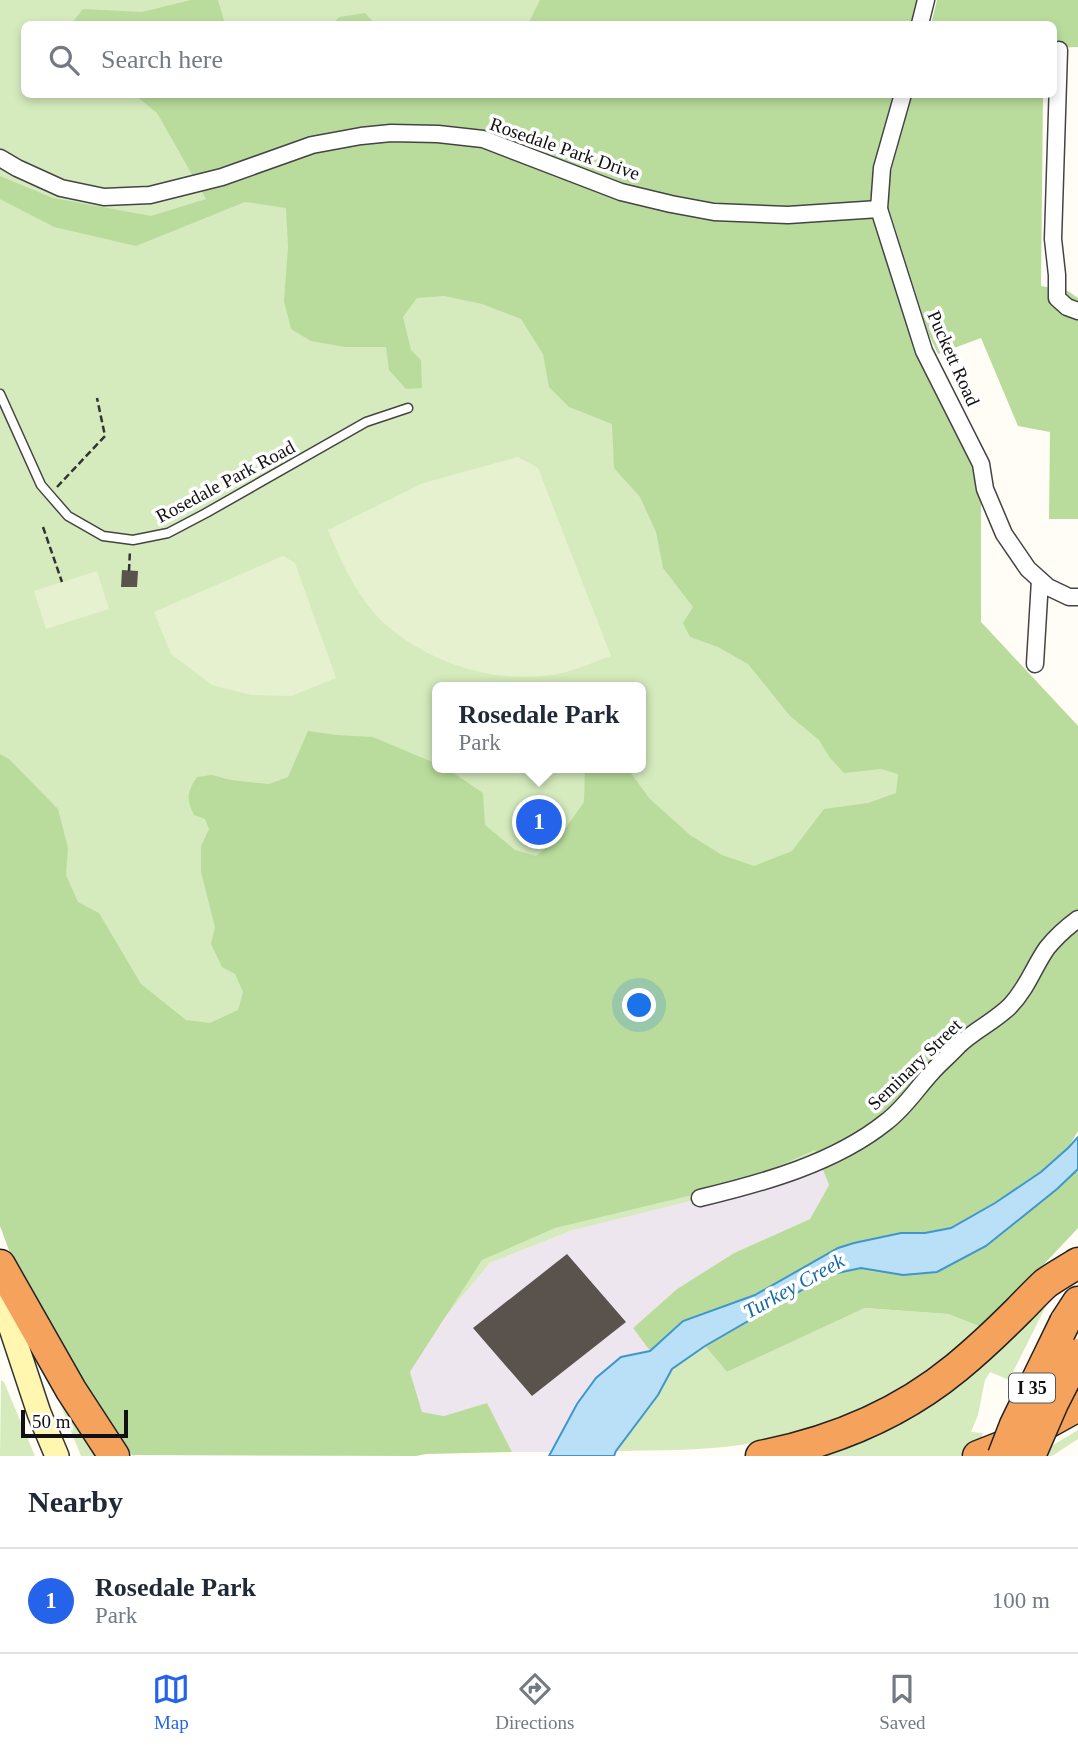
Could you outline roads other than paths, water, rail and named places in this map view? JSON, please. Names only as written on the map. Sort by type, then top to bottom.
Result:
[{"type":"highway","points":[[761,1456],[793,1450],[840,1435],[886,1414],[955,1369],[1046,1284],[1078,1262]]},
{"type":"highway","points":[[0,1265],[71,1390],[114,1456]]},
{"type":"highway","name":"I 35","points":[[1003,1456],[1015,1425],[1072,1312]]},
{"type":"highway","name":"I 35","points":[[1030,1456],[1078,1354]]},
{"type":"highway","points":[[978,1456],[1011,1443],[1078,1406]]},
{"type":"main road","points":[[0,1295],[32,1392],[57,1456]]},
{"type":"street","points":[[921,21],[926,0]]},
{"type":"street","points":[[1059,50],[1053,239],[1057,298],[1067,307],[1078,311]]},
{"type":"street","name":"Puckett Road","points":[[901,98],[882,168],[879,209],[924,351],[981,464],[985,489],[1003,534],[1028,569],[1048,587],[1069,597],[1078,597]]},
{"type":"street","name":"Rosedale Park Drive","points":[[0,158],[61,188],[104,197],[150,195],[222,177],[312,145],[391,133],[438,134],[483,139],[621,192],[714,212],[788,215],[879,209]]},
{"type":"street","points":[[1035,664],[1041,580]]},
{"type":"street","name":"Seminary Street","points":[[700,1198],[738,1189],[829,1156],[860,1141],[888,1121],[967,1038],[1008,1008],[1024,990],[1048,947],[1078,919]]},
{"type":"lane","name":"Rosedale Park Road","points":[[0,394],[41,485],[49,495],[68,516],[103,536],[131,540],[169,533],[366,422],[408,408]]},
{"type":"water","name":"Turkey Creek","points":[[1078,1137],[1078,1169],[986,1246],[937,1272],[903,1275],[861,1268],[828,1275],[705,1346],[672,1369],[658,1395],[614,1456],[549,1456],[577,1404],[596,1378],[621,1357],[650,1351],[683,1321],[755,1295],[838,1248],[901,1233],[925,1233],[951,1228],[1041,1172]]},
{"type":"place","name":"Rosedale Park","points":[[539,822]]}]
